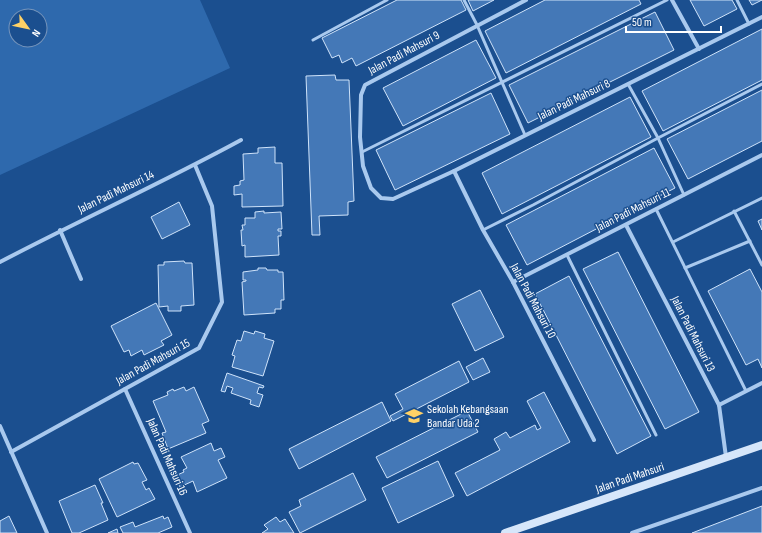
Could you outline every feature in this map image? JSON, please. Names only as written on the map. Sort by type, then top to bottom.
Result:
[{"type":"main road","name":"Jalan Padi Mahsuri","points":[[505,533],[762,445]]},
{"type":"street","name":"Jalan Padi Mahsuri 9","points":[[393,199],[381,198],[372,188],[363,166],[360,137],[361,95],[365,85],[476,25],[526,0]]},
{"type":"street","points":[[672,0],[699,49]]},
{"type":"street","name":"Jalan Padi Mahsuri 8","points":[[393,199],[454,171],[762,17]]},
{"type":"street","name":"Jalan Padi Mahsuri 14","points":[[0,262],[60,230],[195,165],[241,140]]},
{"type":"street","name":"Jalan Padi Mahsuri 11","points":[[513,282],[762,155]]},
{"type":"street","name":"Jalan Padi Mahsuri 15","points":[[11,452],[199,348],[222,302],[212,206],[195,165]]},
{"type":"street","name":"Jalan Padi Mahsuri 10","points":[[454,171],[483,230],[513,282],[594,440]]},
{"type":"street","name":"Jalan Padi Mahsuri 13","points":[[626,225],[719,405],[726,457]]},
{"type":"street","points":[[60,230],[81,280]]},
{"type":"street","points":[[719,405],[762,383]]},
{"type":"street","name":"Jalan Padi Mahsuri 16","points":[[125,389],[190,533]]},
{"type":"street","points":[[0,426],[47,533]]},
{"type":"street","points":[[632,533],[640,532],[762,488]]},
{"type":"lane","points":[[313,40],[386,0]]},
{"type":"lane","points":[[464,0],[525,135]]},
{"type":"lane","points":[[362,152],[667,0]]},
{"type":"lane","points":[[737,0],[749,24]]},
{"type":"lane","points":[[628,84],[658,138],[684,195]]},
{"type":"lane","points":[[483,230],[533,206],[658,138],[762,84]]},
{"type":"lane","points":[[673,242],[762,198]]},
{"type":"lane","points":[[656,209],[746,391]]},
{"type":"lane","points":[[734,211],[762,265]]},
{"type":"lane","points":[[685,268],[750,241]]},
{"type":"lane","points":[[567,255],[656,435]]},
{"type":"shaded area","points":[[0,0],[200,0],[230,68],[0,175]]},
{"type":"building","points":[[397,0],[461,0],[466,10],[356,66],[352,58],[342,63],[339,55],[332,58],[322,38]]},
{"type":"building","points":[[468,0],[494,0],[473,11]]},
{"type":"building","points":[[545,0],[639,0],[641,4],[506,73],[485,31]]},
{"type":"building","points":[[690,0],[732,0],[737,9],[704,26]]},
{"type":"building","points":[[749,0],[762,0],[752,5]]},
{"type":"building","points":[[655,12],[674,50],[528,123],[509,85]]},
{"type":"building","points":[[762,29],[762,80],[663,131],[642,91]]},
{"type":"building","points":[[476,40],[496,78],[403,126],[383,88]]},
{"type":"building","points":[[335,75],[336,80],[349,80],[354,201],[348,202],[348,215],[319,216],[320,235],[312,235],[306,76]]},
{"type":"building","points":[[762,90],[762,141],[688,179],[667,139]]},
{"type":"building","points":[[491,93],[510,134],[395,190],[376,150]]},
{"type":"building","points":[[630,97],[651,137],[502,214],[482,173]]},
{"type":"building","points":[[275,147],[275,163],[282,163],[283,206],[242,207],[242,194],[234,195],[234,186],[240,185],[240,181],[244,180],[243,154],[258,153],[258,148]]},
{"type":"building","points":[[654,148],[675,188],[527,265],[506,225]]},
{"type":"building","points":[[179,202],[190,225],[162,239],[151,217]]},
{"type":"building","points":[[264,211],[264,213],[281,212],[282,229],[278,229],[278,231],[281,231],[281,236],[278,236],[279,255],[245,257],[245,245],[242,246],[242,225],[245,225],[245,218],[255,218],[255,212]]},
{"type":"building","points":[[762,219],[762,230],[758,221]]},
{"type":"building","points":[[618,252],[699,412],[665,429],[583,269]]},
{"type":"building","points":[[184,261],[185,263],[192,263],[194,305],[181,306],[181,311],[168,311],[168,306],[159,307],[158,265],[164,265],[164,262]]},
{"type":"building","points":[[258,268],[266,268],[267,270],[278,270],[278,272],[283,272],[284,300],[281,300],[281,309],[275,309],[275,313],[244,315],[242,282],[246,280],[243,280],[243,272],[258,270]]},
{"type":"building","points":[[750,269],[762,292],[762,368],[758,359],[746,365],[708,291]]},
{"type":"building","points":[[569,276],[651,436],[617,454],[535,294]]},
{"type":"building","points":[[480,290],[504,337],[475,351],[452,304]]},
{"type":"building","points":[[156,303],[172,335],[161,341],[164,345],[144,355],[142,350],[131,356],[129,350],[124,352],[111,326]]},
{"type":"building","points":[[244,331],[254,334],[255,331],[265,334],[264,338],[274,341],[263,376],[232,367],[235,356],[232,355],[237,340],[241,341]]},
{"type":"building","points":[[483,358],[490,372],[473,380],[466,367]]},
{"type":"building","points":[[459,361],[469,382],[393,421],[390,416],[403,409],[395,394]]},
{"type":"building","points":[[227,373],[264,386],[263,388],[259,387],[257,393],[263,395],[259,407],[250,404],[251,400],[231,393],[233,388],[227,386],[225,392],[221,391]]},
{"type":"building","points":[[184,387],[186,391],[194,387],[209,421],[202,424],[206,433],[168,449],[162,433],[166,432],[153,401],[168,395],[167,392],[173,389],[174,391]]},
{"type":"building","points":[[544,392],[570,442],[467,496],[455,473],[500,450],[494,439],[506,432],[510,438],[535,425],[537,430],[541,428],[527,401]]},
{"type":"building","points":[[382,402],[391,421],[299,469],[289,449]]},
{"type":"building","points":[[467,411],[478,432],[387,478],[376,457]]},
{"type":"building","points":[[211,443],[214,451],[221,448],[225,457],[218,460],[227,478],[197,492],[193,481],[180,487],[175,476],[184,472],[183,470],[187,468],[181,457]]},
{"type":"building","points":[[438,461],[454,496],[398,523],[382,488]]},
{"type":"building","points":[[133,462],[134,464],[138,463],[147,480],[142,482],[146,490],[149,488],[155,499],[117,517],[99,479]]},
{"type":"building","points":[[353,473],[366,500],[300,533],[289,512],[301,506],[299,500]]},
{"type":"building","points":[[95,485],[103,503],[101,503],[108,520],[79,533],[72,533],[59,501]]},
{"type":"building","points":[[762,506],[762,533],[692,533]]},
{"type":"building","points":[[9,516],[17,533],[0,533],[0,521]]},
{"type":"building","points":[[163,516],[164,519],[168,517],[172,527],[158,533],[123,533],[120,527],[133,522],[135,527]]},
{"type":"building","points":[[276,517],[280,522],[285,519],[294,533],[262,533],[268,529],[264,525]]},
{"type":"building","points":[[117,529],[118,533],[108,533]]},
{"type":"place","name":"Sekolah Kebangsaan Bandar Uda 2","points":[[414,416]]}]
